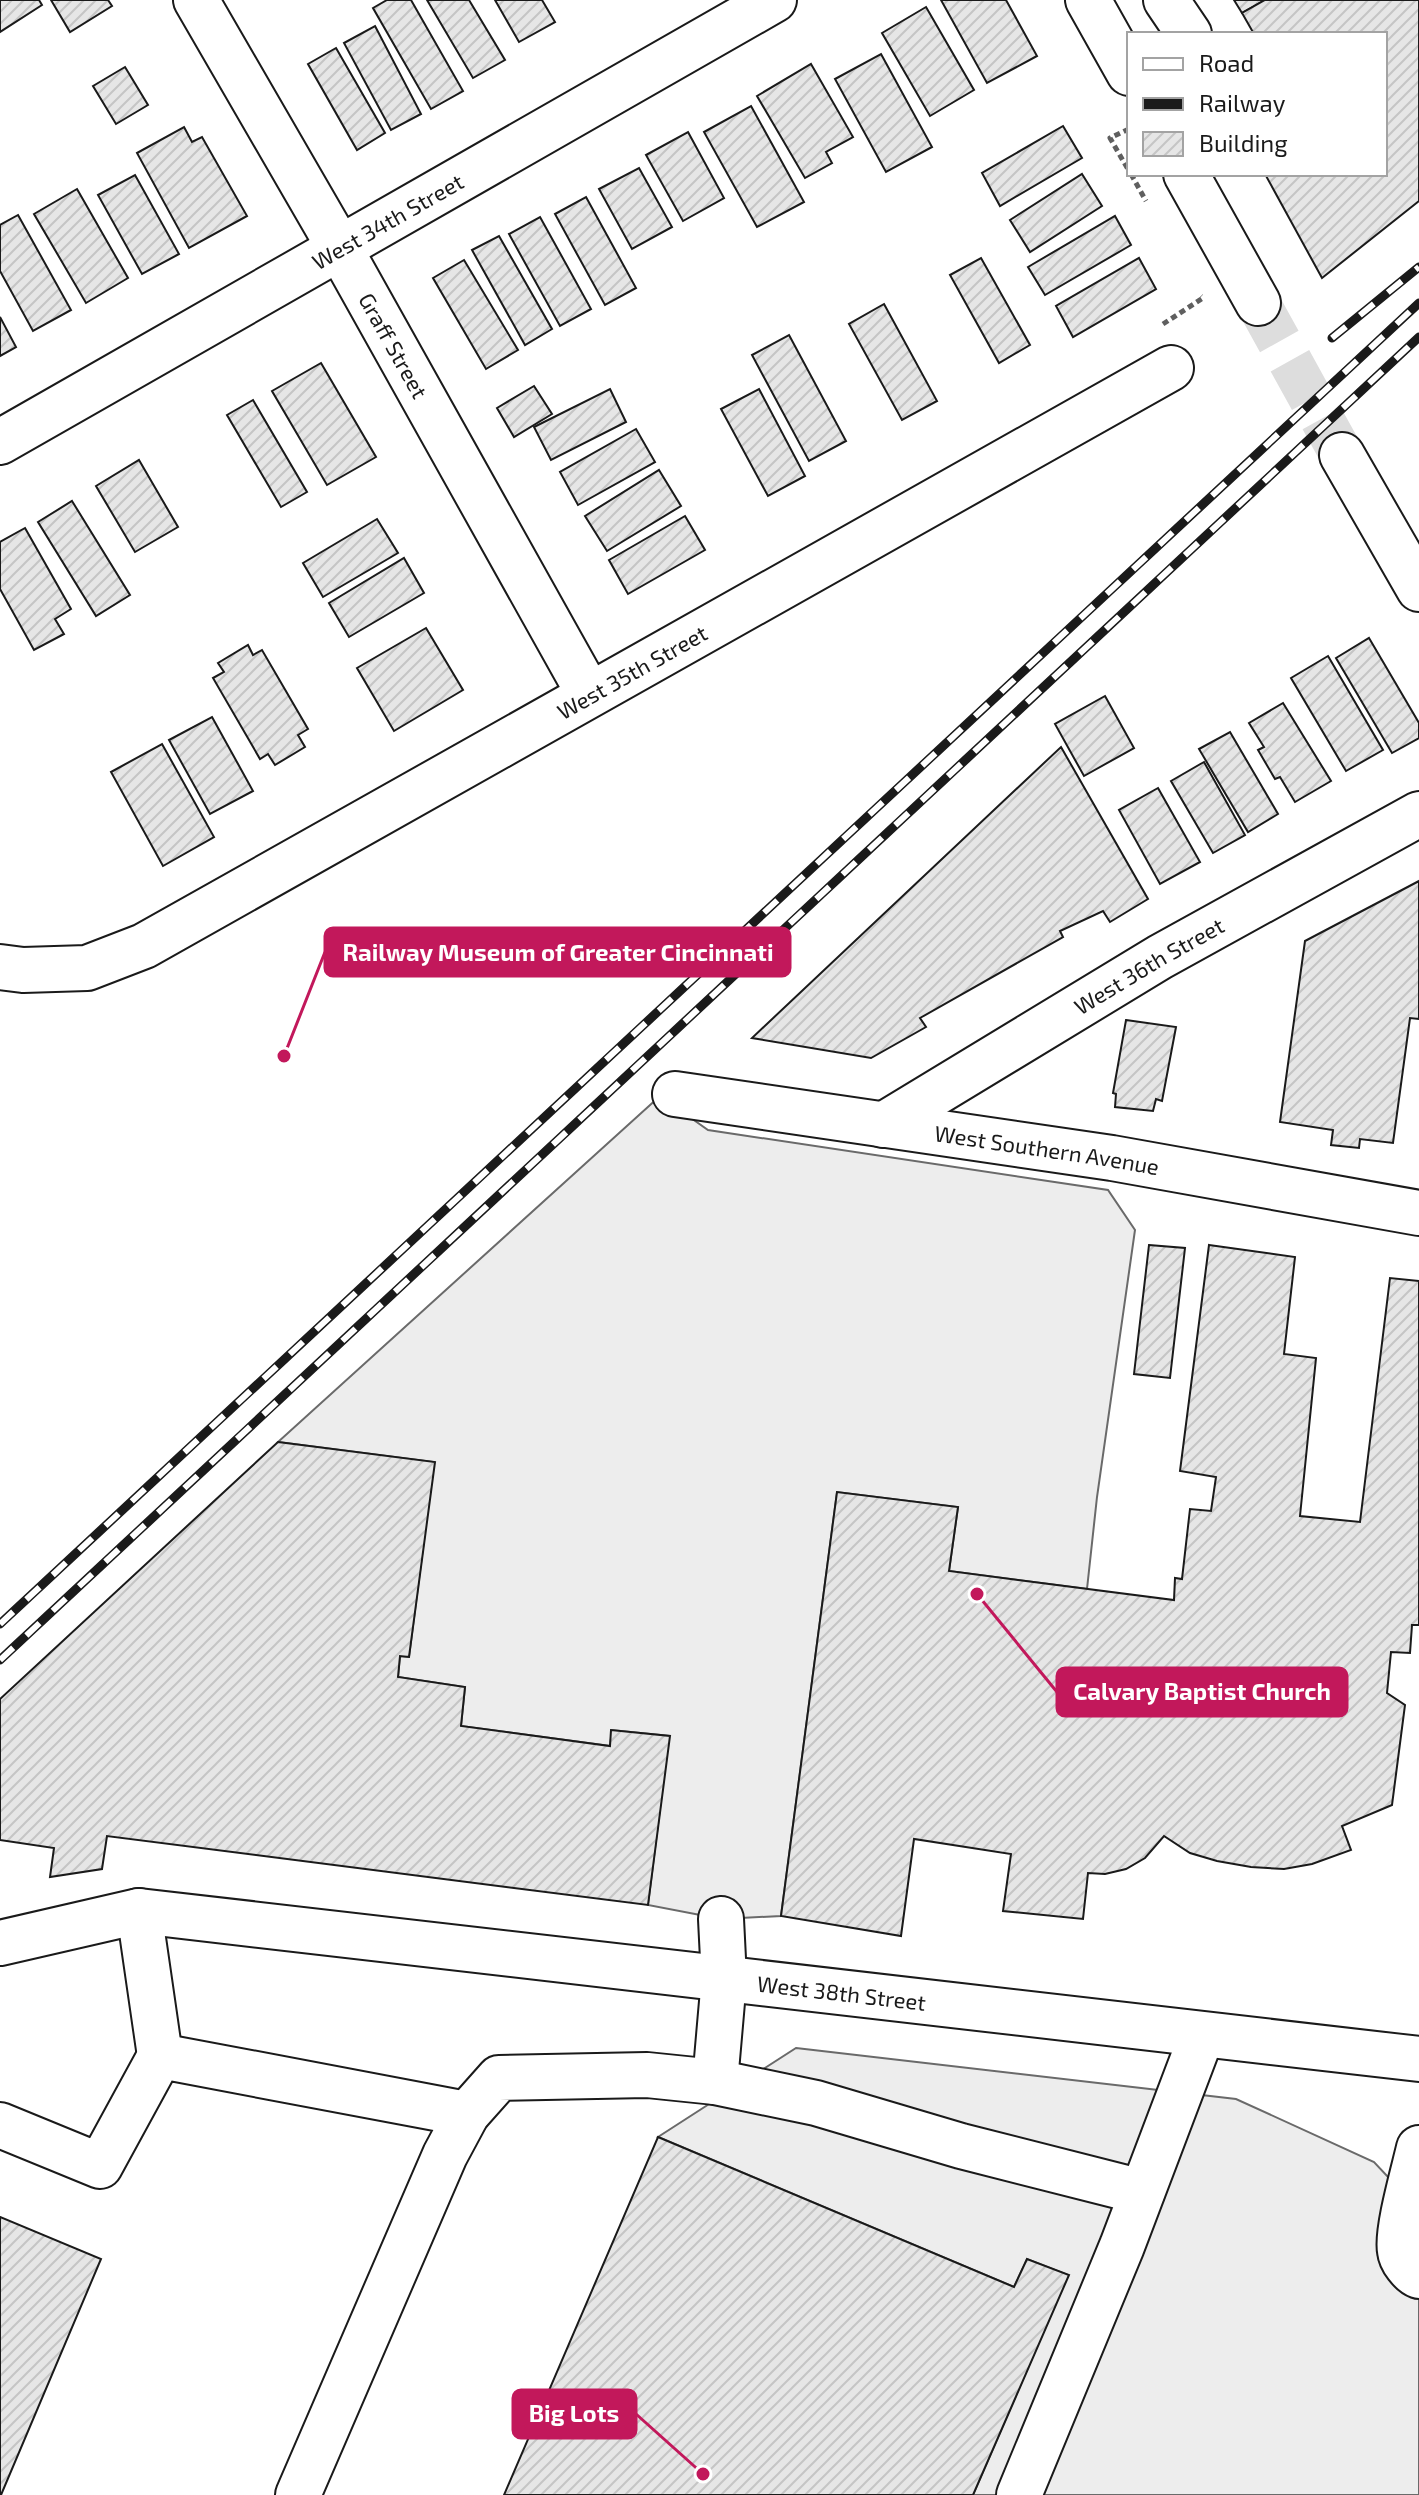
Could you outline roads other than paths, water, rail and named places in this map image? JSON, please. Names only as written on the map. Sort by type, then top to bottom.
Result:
[{"type":"street","name":"Graff Street","points":[[196,0],[339,247],[589,694]]},
{"type":"street","name":"West 34th Street","points":[[0,442],[774,0]]},
{"type":"street","points":[[1088,0],[1127,69]]},
{"type":"street","points":[[1166,0],[1188,32]]},
{"type":"street","points":[[1187,176],[1258,303]]},
{"type":"street","name":"West 35th Street","points":[[0,967],[23,970],[87,968],[144,946],[1171,368]]},
{"type":"street","points":[[1342,455],[1419,589]]},
{"type":"street","name":"West 36th Street","points":[[883,1125],[1160,957],[1419,814]]},
{"type":"street","name":"West Southern Avenue","points":[[675,1094],[1112,1158],[1419,1213]]},
{"type":"street","points":[[0,2125],[100,2166],[160,2056],[139,1911]]},
{"type":"street","name":"West 38th Street","points":[[0,1943],[139,1911],[1419,2059]]},
{"type":"street","points":[[715,2082],[724,1979],[721,1919]]},
{"type":"street","points":[[1019,2495],[1122,2246],[1202,2035]]},
{"type":"street","points":[[160,2056],[467,2114]]},
{"type":"street","points":[[298,2495],[445,2155],[467,2114],[499,2078],[647,2075],[715,2082],[816,2103],[961,2146],[1142,2192]]},
{"type":"street","points":[[1419,2148],[1400,2252],[1412,2273],[1419,2276]]},
{"type":"tunnel","points":[[1258,303],[1342,455]]},
{"type":"railway","points":[[1332,338],[1419,267]]},
{"type":"railway","points":[[0,1624],[1419,303]]},
{"type":"railway","points":[[0,1660],[1419,337]]},
{"type":"place","name":"Railway Museum of Greater Cincinnati","points":[[284,1056]]},
{"type":"place","name":"Calvary Baptist Church","points":[[977,1594]]},
{"type":"place","name":"Big Lots","points":[[703,2474]]}]
